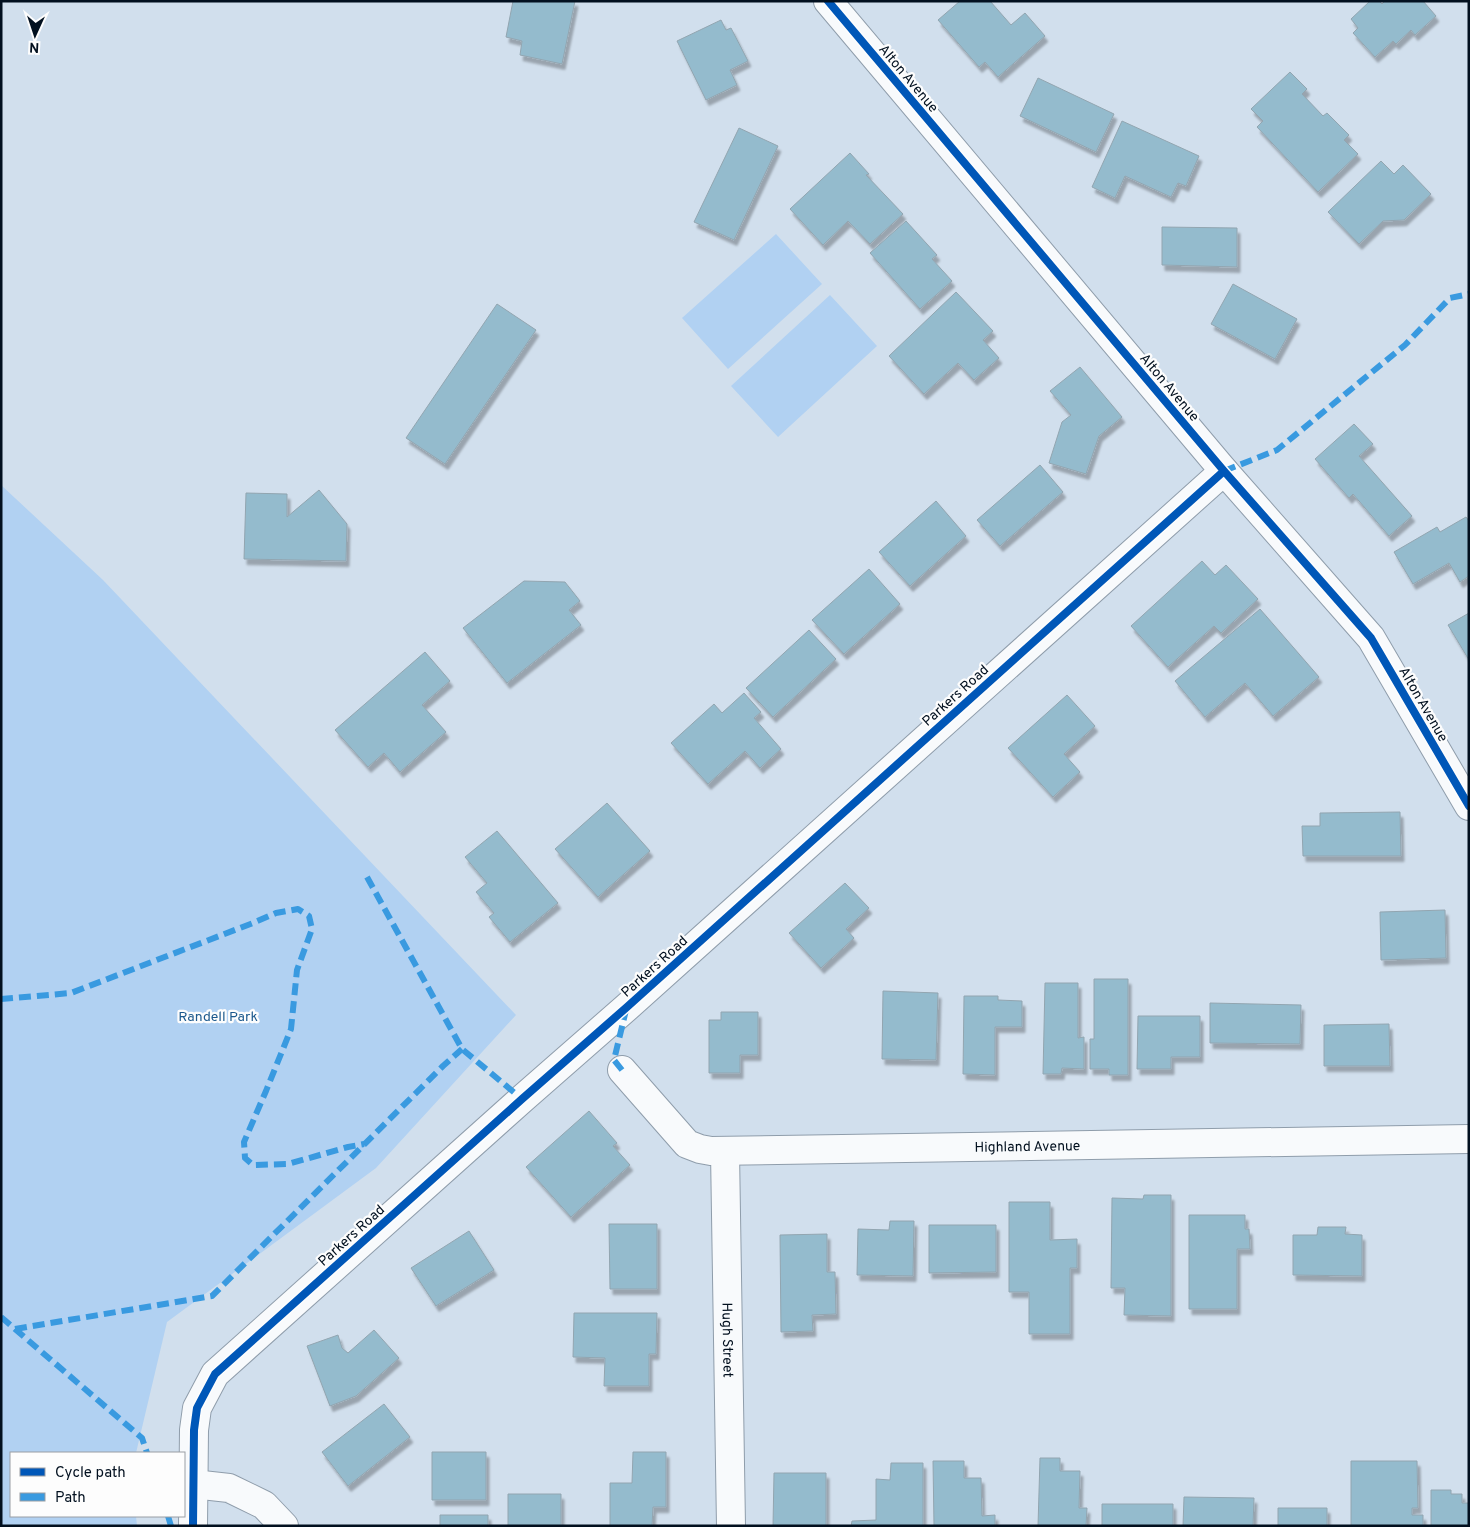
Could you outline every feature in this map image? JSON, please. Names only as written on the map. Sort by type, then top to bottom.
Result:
[{"type":"street","name":"Alton Avenue","points":[[828,1],[1224,470],[1371,638],[1469,806]]},
{"type":"street","name":"Parkers Road","points":[[193,1526],[194,1430],[197,1408],[215,1374],[627,1007],[1224,470]]},
{"type":"street","name":"Highland Avenue","points":[[622,1070],[687,1144],[700,1149],[725,1152],[1469,1139]]},
{"type":"street","name":"Hugh Street","points":[[725,1152],[731,1526]]},
{"type":"street","points":[[193,1484],[229,1488],[264,1505],[284,1526]]},
{"type":"green space","points":[[776,234],[822,284],[728,369],[682,318]]},
{"type":"green space","points":[[830,295],[877,346],[778,437],[731,386]]},
{"type":"green space","name":"Randell Park","points":[[1,485],[103,580],[516,1015],[376,1168],[167,1322],[136,1452],[10,1452],[10,1517],[136,1517],[137,1526],[1,1526]]},
{"type":"building","points":[[513,1],[575,1],[562,64],[520,55],[522,41],[506,37]]},
{"type":"building","points":[[960,1],[990,1],[1011,25],[1025,13],[1045,36],[998,77],[985,62],[979,67],[938,20]]},
{"type":"building","points":[[1370,1],[1379,1],[1382,4],[1385,1],[1423,1],[1436,16],[1415,35],[1411,30],[1396,44],[1393,41],[1375,57],[1353,33],[1358,28],[1351,19]]},
{"type":"building","points":[[721,20],[726,30],[731,28],[748,61],[730,70],[737,85],[706,100],[677,41]]},
{"type":"building","points":[[1290,72],[1307,89],[1302,94],[1323,116],[1327,113],[1349,135],[1344,140],[1358,154],[1318,192],[1257,127],[1263,121],[1251,109]]},
{"type":"building","points":[[1038,78],[1114,114],[1096,152],[1020,116]]},
{"type":"building","points":[[1122,121],[1199,156],[1186,186],[1178,183],[1171,197],[1125,176],[1115,198],[1092,187]]},
{"type":"building","points":[[739,128],[778,146],[734,240],[694,222]]},
{"type":"building","points":[[850,153],[869,174],[866,175],[903,214],[870,244],[848,221],[823,245],[790,209]]},
{"type":"building","points":[[1381,161],[1394,174],[1403,165],[1431,194],[1404,220],[1383,221],[1359,244],[1328,212]]},
{"type":"building","points":[[906,221],[937,255],[932,259],[952,281],[920,309],[870,253]]},
{"type":"building","points":[[1162,227],[1237,228],[1237,267],[1162,265]]},
{"type":"building","points":[[1233,284],[1297,319],[1275,359],[1211,324]]},
{"type":"building","points":[[956,292],[993,331],[983,340],[999,358],[974,380],[958,363],[924,394],[889,356]]},
{"type":"building","points":[[497,304],[536,330],[445,464],[406,438]]},
{"type":"building","points":[[1080,367],[1122,417],[1099,436],[1086,474],[1049,463],[1062,422],[1071,415],[1050,391]]},
{"type":"building","points":[[1354,424],[1373,444],[1359,456],[1412,516],[1389,536],[1353,494],[1349,498],[1315,459]]},
{"type":"building","points":[[1040,465],[1063,492],[1000,546],[977,520]]},
{"type":"building","points":[[319,490],[347,524],[346,561],[244,559],[246,493],[287,494],[287,517]]},
{"type":"building","points":[[936,501],[966,536],[910,586],[879,552]]},
{"type":"building","points":[[1466,517],[1469,521],[1469,576],[1460,582],[1449,563],[1413,584],[1394,552],[1437,527],[1440,532]]},
{"type":"building","points":[[1202,561],[1215,575],[1226,565],[1258,599],[1221,633],[1214,626],[1168,667],[1131,626]]},
{"type":"building","points":[[869,569],[900,604],[844,654],[812,620]]},
{"type":"building","points":[[524,581],[565,582],[580,601],[569,610],[581,625],[507,683],[463,628]]},
{"type":"building","points":[[1260,609],[1319,677],[1273,716],[1245,683],[1205,717],[1175,681]]},
{"type":"building","points":[[1469,613],[1469,660],[1448,625]]},
{"type":"building","points":[[809,630],[836,659],[773,717],[746,688]]},
{"type":"building","points":[[425,652],[450,681],[422,705],[446,732],[400,772],[384,753],[368,767],[335,730]]},
{"type":"building","points":[[744,693],[761,712],[754,718],[781,749],[760,768],[745,751],[708,784],[671,743],[714,704],[722,713]]},
{"type":"building","points":[[1067,695],[1095,726],[1064,754],[1080,772],[1053,797],[1008,748]]},
{"type":"building","points":[[607,803],[650,851],[598,897],[555,849]]},
{"type":"building","points":[[1400,812],[1401,856],[1303,856],[1302,826],[1320,826],[1320,813]]},
{"type":"building","points":[[497,831],[558,903],[510,942],[489,917],[494,913],[476,892],[487,883],[465,857]]},
{"type":"building","points":[[845,883],[869,908],[846,929],[854,938],[821,968],[789,933]]},
{"type":"building","points":[[1445,910],[1446,958],[1381,960],[1380,912]]},
{"type":"building","points":[[1094,979],[1128,979],[1128,1075],[1109,1075],[1109,1069],[1090,1069],[1090,1039],[1094,1039]]},
{"type":"building","points":[[1045,983],[1078,983],[1078,1038],[1084,1037],[1084,1069],[1062,1068],[1061,1074],[1043,1074]]},
{"type":"building","points":[[883,991],[938,993],[936,1060],[882,1059]]},
{"type":"building","points":[[964,996],[998,996],[998,1000],[1022,1001],[1022,1027],[995,1027],[995,1075],[963,1074]]},
{"type":"building","points":[[1210,1003],[1301,1005],[1300,1044],[1210,1043]]},
{"type":"building","points":[[721,1012],[758,1012],[758,1055],[740,1055],[740,1073],[709,1073],[709,1020],[721,1020]]},
{"type":"building","points":[[1138,1016],[1200,1016],[1200,1057],[1171,1057],[1171,1069],[1137,1069]]},
{"type":"building","points":[[1389,1024],[1390,1066],[1324,1066],[1324,1025]]},
{"type":"building","points":[[589,1111],[617,1143],[613,1146],[630,1165],[571,1217],[526,1167]]},
{"type":"building","points":[[1144,1195],[1171,1195],[1171,1316],[1124,1315],[1125,1288],[1111,1288],[1112,1198],[1143,1199]]},
{"type":"building","points":[[1009,1202],[1050,1202],[1050,1240],[1077,1239],[1077,1268],[1070,1268],[1070,1334],[1029,1334],[1029,1292],[1009,1292]]},
{"type":"building","points":[[1189,1215],[1245,1215],[1245,1229],[1249,1229],[1250,1249],[1237,1249],[1237,1309],[1189,1309]]},
{"type":"building","points":[[890,1221],[914,1221],[913,1276],[857,1275],[858,1229],[889,1230]]},
{"type":"building","points":[[609,1224],[657,1224],[657,1289],[610,1289]]},
{"type":"building","points":[[929,1225],[996,1225],[996,1272],[929,1273]]},
{"type":"building","points":[[1318,1227],[1346,1227],[1345,1234],[1362,1235],[1362,1276],[1293,1275],[1293,1235],[1317,1235]]},
{"type":"building","points":[[469,1231],[494,1270],[436,1306],[411,1268]]},
{"type":"building","points":[[827,1234],[827,1272],[835,1272],[836,1314],[812,1315],[813,1331],[781,1332],[780,1235]]},
{"type":"building","points":[[574,1313],[657,1313],[656,1354],[649,1354],[649,1386],[604,1386],[605,1358],[573,1357]]},
{"type":"building","points":[[374,1330],[399,1358],[356,1396],[330,1406],[307,1346],[338,1335],[342,1348],[348,1353]]},
{"type":"building","points":[[384,1404],[410,1437],[348,1486],[322,1452]]},
{"type":"building","points":[[432,1452],[486,1452],[486,1500],[432,1500]]},
{"type":"building","points":[[633,1452],[666,1452],[666,1507],[653,1507],[652,1526],[610,1526],[610,1483],[632,1483]]},
{"type":"building","points":[[1040,1458],[1060,1458],[1060,1471],[1080,1471],[1079,1508],[1087,1508],[1086,1526],[1038,1526]]},
{"type":"building","points":[[933,1461],[964,1461],[964,1478],[981,1478],[982,1516],[995,1515],[995,1526],[934,1526]]},
{"type":"building","points":[[1351,1461],[1417,1461],[1418,1508],[1412,1508],[1412,1515],[1423,1515],[1423,1526],[1351,1526]]},
{"type":"building","points":[[891,1463],[923,1463],[923,1526],[851,1526],[852,1521],[876,1520],[876,1479],[890,1480]]},
{"type":"building","points":[[774,1473],[826,1473],[826,1526],[773,1526]]},
{"type":"building","points":[[1431,1490],[1451,1490],[1451,1494],[1462,1494],[1462,1503],[1469,1503],[1469,1526],[1431,1526]]},
{"type":"building","points":[[508,1494],[561,1494],[561,1526],[508,1526]]},
{"type":"building","points":[[1184,1497],[1254,1498],[1253,1526],[1183,1526]]},
{"type":"building","points":[[1102,1504],[1173,1504],[1173,1526],[1102,1526]]},
{"type":"building","points":[[1278,1508],[1327,1508],[1327,1526],[1278,1526]]},
{"type":"building","points":[[440,1515],[488,1515],[488,1526],[440,1526]]},
{"type":"marked path","points":[[1224,471],[1277,450],[1405,345],[1450,298],[1469,294]]},
{"type":"marked path","points":[[367,877],[462,1049],[522,1099]]},
{"type":"marked path","points":[[1,999],[71,993],[276,913],[298,909],[309,916],[312,929],[297,970],[291,1029],[244,1142],[245,1158],[253,1165],[288,1164],[364,1144]]},
{"type":"marked path","points":[[622,1070],[614,1060],[626,1010]]},
{"type":"marked path","points":[[15,1329],[212,1296],[462,1049]]},
{"type":"marked path","points":[[1,1317],[142,1438],[147,1452]]},
{"type":"marked path","points":[[168,1517],[171,1526]]},
{"type":"cycle path","points":[[828,1],[1224,471],[1371,638],[1469,806]]},
{"type":"cycle path","points":[[193,1526],[194,1430],[197,1408],[215,1374],[1224,471]]}]
